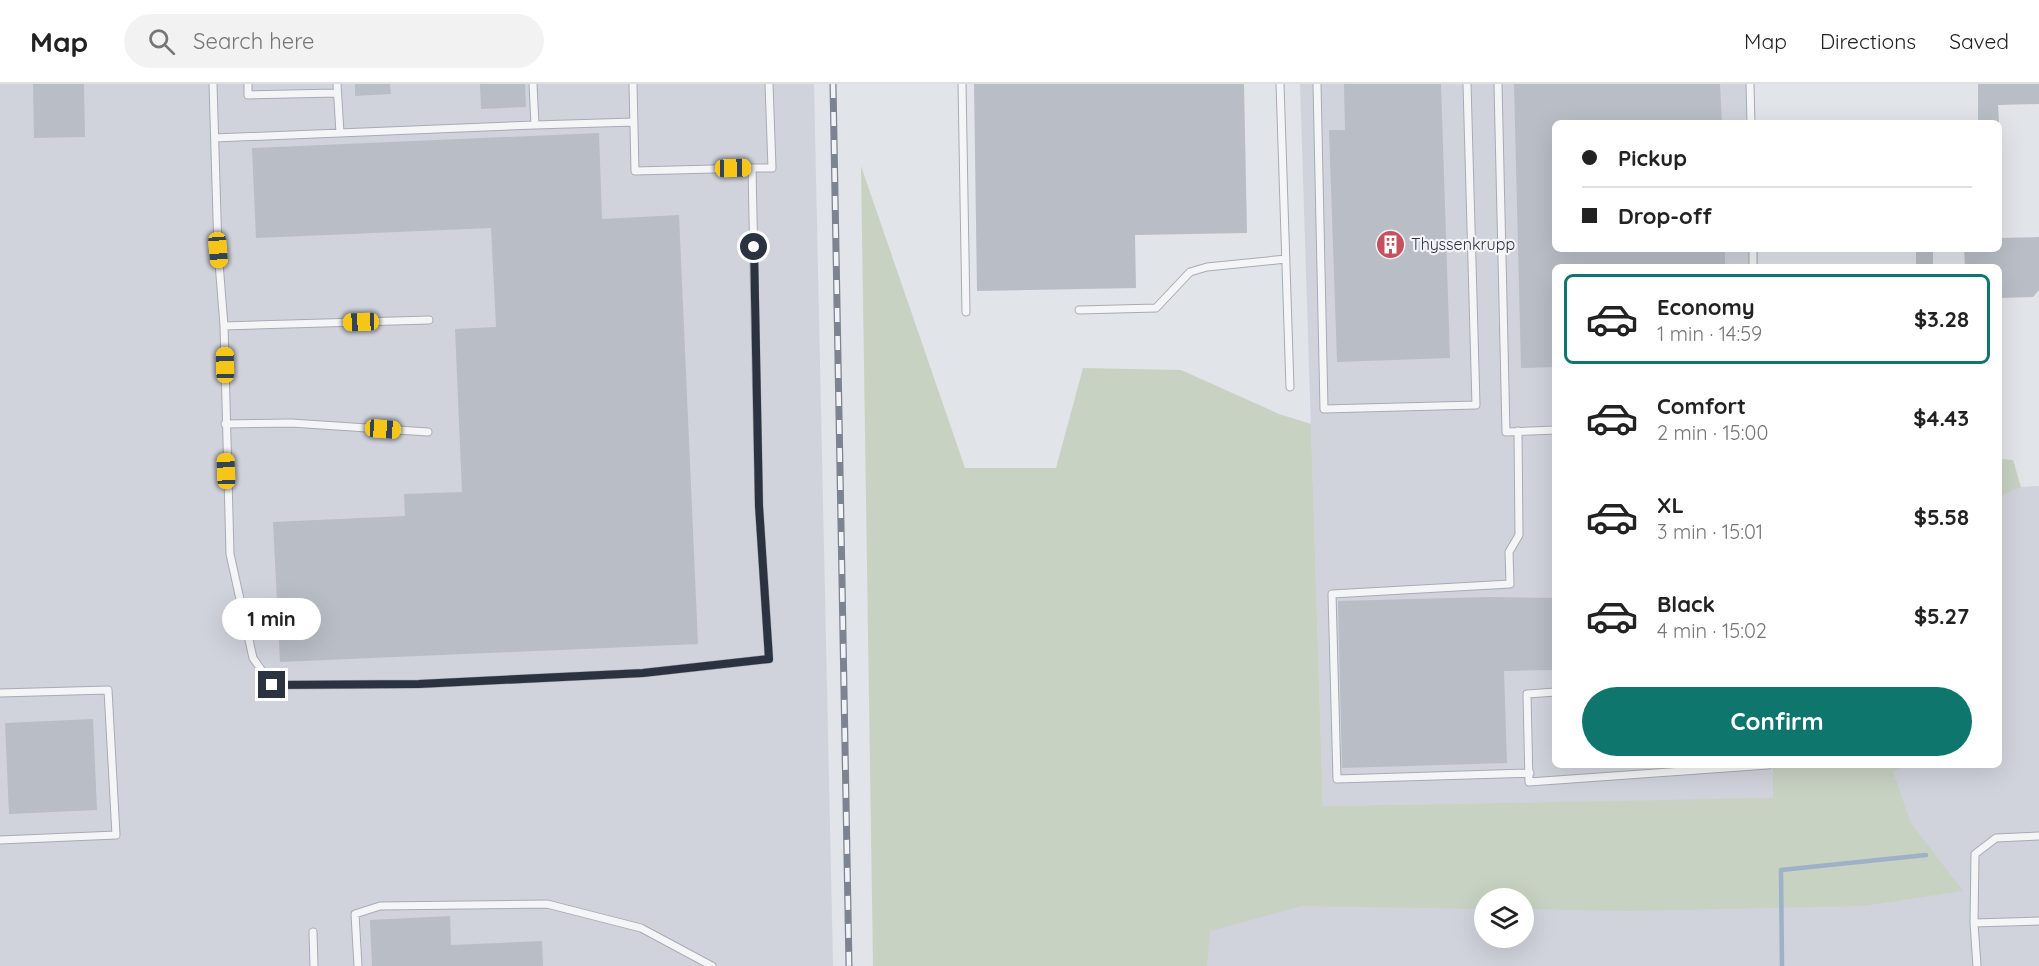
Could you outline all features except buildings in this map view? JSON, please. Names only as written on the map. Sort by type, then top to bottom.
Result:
[{"type":"lane","points":[[213,84],[218,250],[224,326],[230,554],[253,658],[272,685],[419,684],[643,673],[769,659],[759,506],[752,168]]},
{"type":"lane","points":[[248,84],[248,95],[337,93]]},
{"type":"lane","points":[[337,84],[340,133]]},
{"type":"lane","points":[[533,84],[535,125]]},
{"type":"lane","points":[[633,84],[635,171],[772,168],[769,84]]},
{"type":"lane","points":[[962,84],[966,312]]},
{"type":"lane","points":[[1281,84],[1290,387]]},
{"type":"lane","points":[[1317,84],[1324,409],[1476,405],[1467,84]]},
{"type":"lane","points":[[1498,84],[1506,432],[1552,430]]},
{"type":"lane","points":[[1750,84],[1751,120]]},
{"type":"lane","points":[[214,138],[634,122]]},
{"type":"lane","points":[[1078,310],[1156,308],[1190,272],[1207,267],[1286,259]]},
{"type":"lane","points":[[224,326],[429,320]]},
{"type":"lane","points":[[225,424],[291,423],[428,432]]},
{"type":"lane","points":[[1518,431],[1519,535],[1509,552],[1510,584],[1332,594],[1337,768],[1338,779],[1530,774]]},
{"type":"lane","points":[[0,693],[108,690],[116,835],[0,840]]},
{"type":"lane","points":[[1552,692],[1527,694],[1529,782],[1726,768]]},
{"type":"lane","points":[[1977,966],[1974,923],[1975,854],[1996,838],[2039,836]]},
{"type":"lane","points":[[358,966],[355,914],[380,906],[547,904],[641,928],[711,966]]},
{"type":"lane","points":[[1974,923],[2039,921]]},
{"type":"lane","points":[[313,932],[314,966]]},
{"type":"shaded area","points":[[0,84],[814,84],[833,966],[0,966]]},
{"type":"shaded area","points":[[1300,84],[1753,84],[1754,120],[1552,120],[1552,252],[1758,252],[1758,264],[1552,264],[1552,768],[2002,768],[2002,488],[2039,486],[2039,966],[1076,966],[1696,800],[1323,806]]},
{"type":"green space","points":[[861,166],[965,468],[1056,468],[1083,368],[1181,370],[1279,414],[1311,424],[1323,806],[1773,798],[1773,768],[1900,768],[1893,772],[1911,823],[1963,891],[1863,906],[1629,911],[1534,909],[1534,888],[1474,888],[1474,909],[1302,906],[1210,931],[1207,966],[873,966]]},
{"type":"green space","points":[[2002,459],[2013,460],[2021,487],[2002,495]]},
{"type":"waterway","points":[[1782,966],[1781,870],[1926,855]]},
{"type":"railway","points":[[833,84],[849,966]]},
{"type":"place","name":"Thyssenkrupp","points":[[1390,244]]},
{"type":"route","points":[[272,685],[419,684],[643,673],[769,659],[759,506],[754,247]]}]
